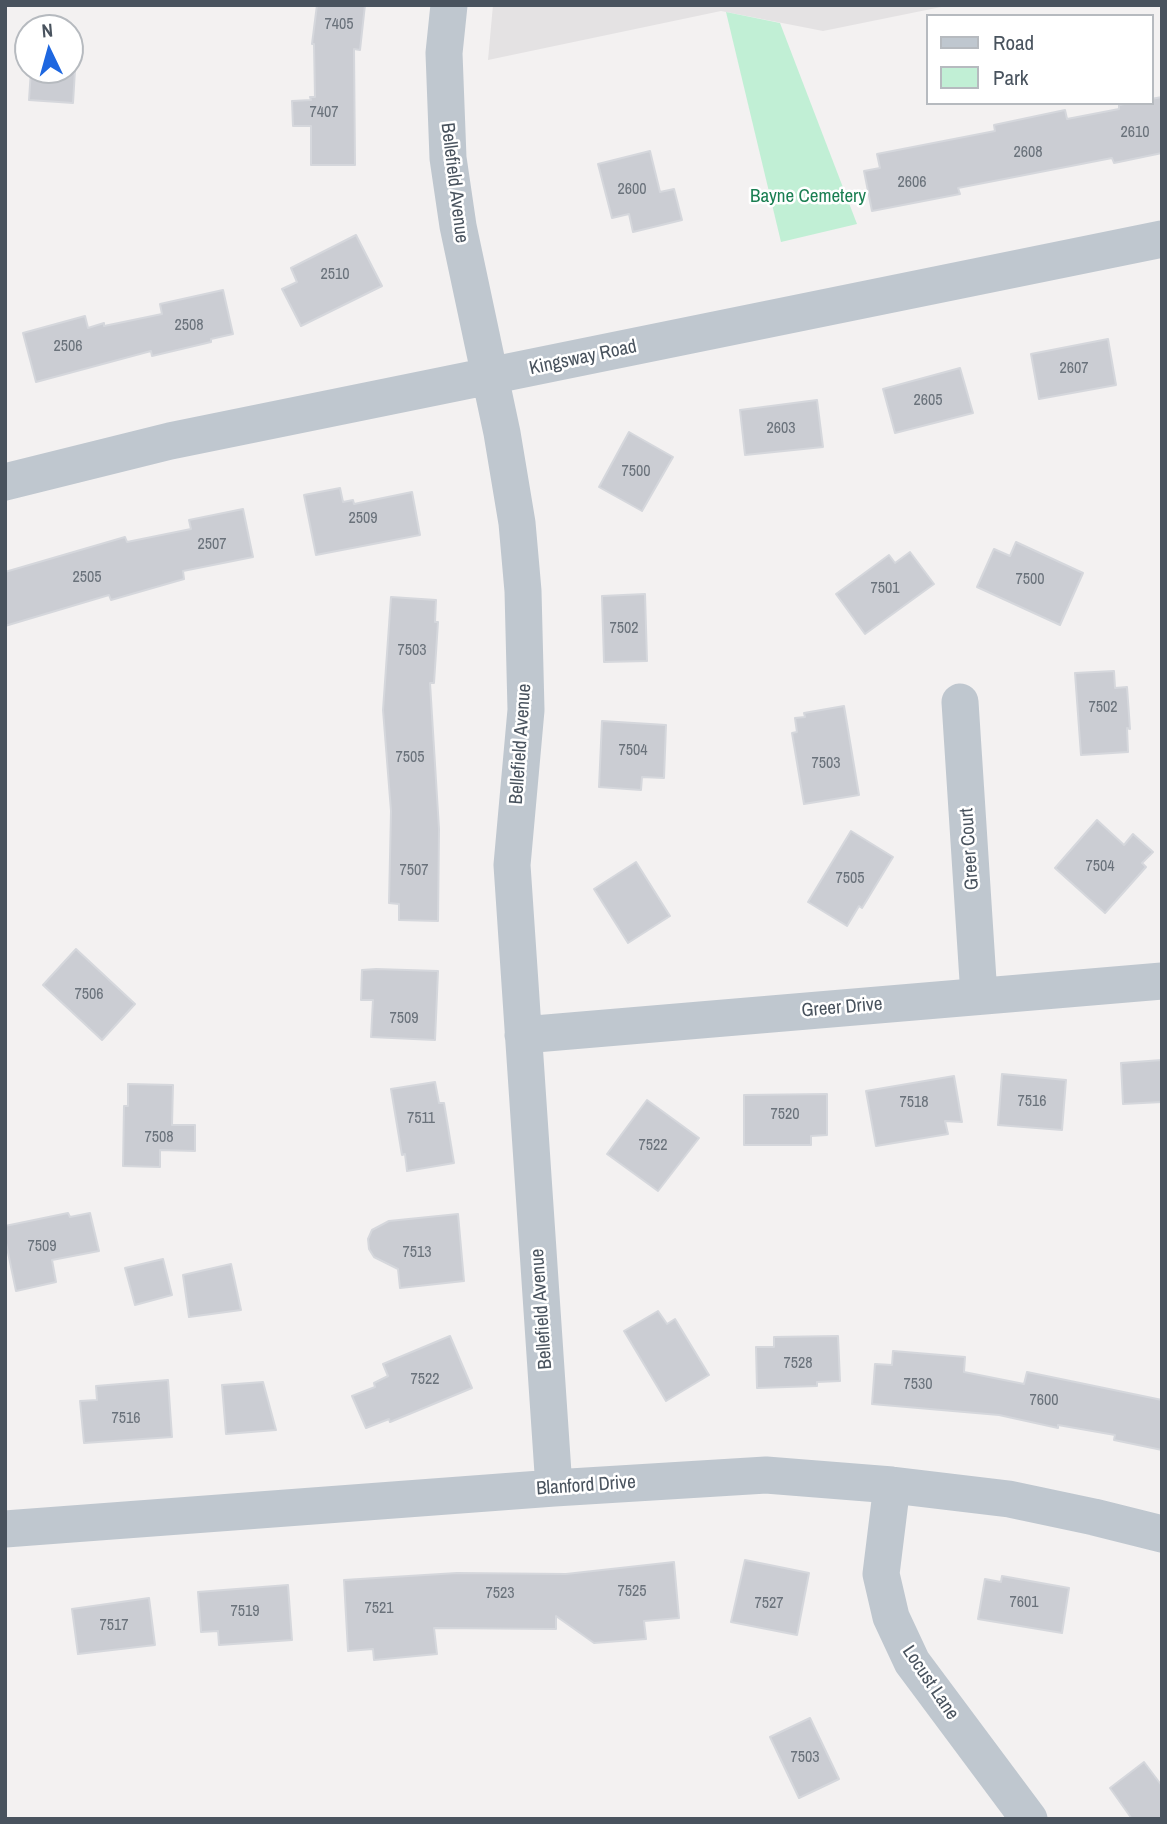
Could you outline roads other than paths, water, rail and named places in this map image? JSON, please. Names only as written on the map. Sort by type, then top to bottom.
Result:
[{"type":"street","name":"Bellefield Avenue","points":[[449,5],[444,53],[448,158],[458,226],[517,523],[523,591],[526,710],[512,865],[554,1488]]},
{"type":"street","name":"Kingsway Road","points":[[5,482],[170,441],[1162,239]]},
{"type":"street","name":"Greer Court","points":[[960,702],[979,996]]},
{"type":"street","name":"Greer Drive","points":[[523,1035],[1162,981]]},
{"type":"street","name":"Blanford Drive","points":[[5,1529],[765,1475],[892,1485],[1009,1499],[1162,1534]]},
{"type":"street","name":"Locust Lane","points":[[892,1485],[881,1574],[891,1617],[912,1662],[1029,1819]]},
{"type":"park label","name":"Bayne Cemetery","points":[[808,197]]}]
